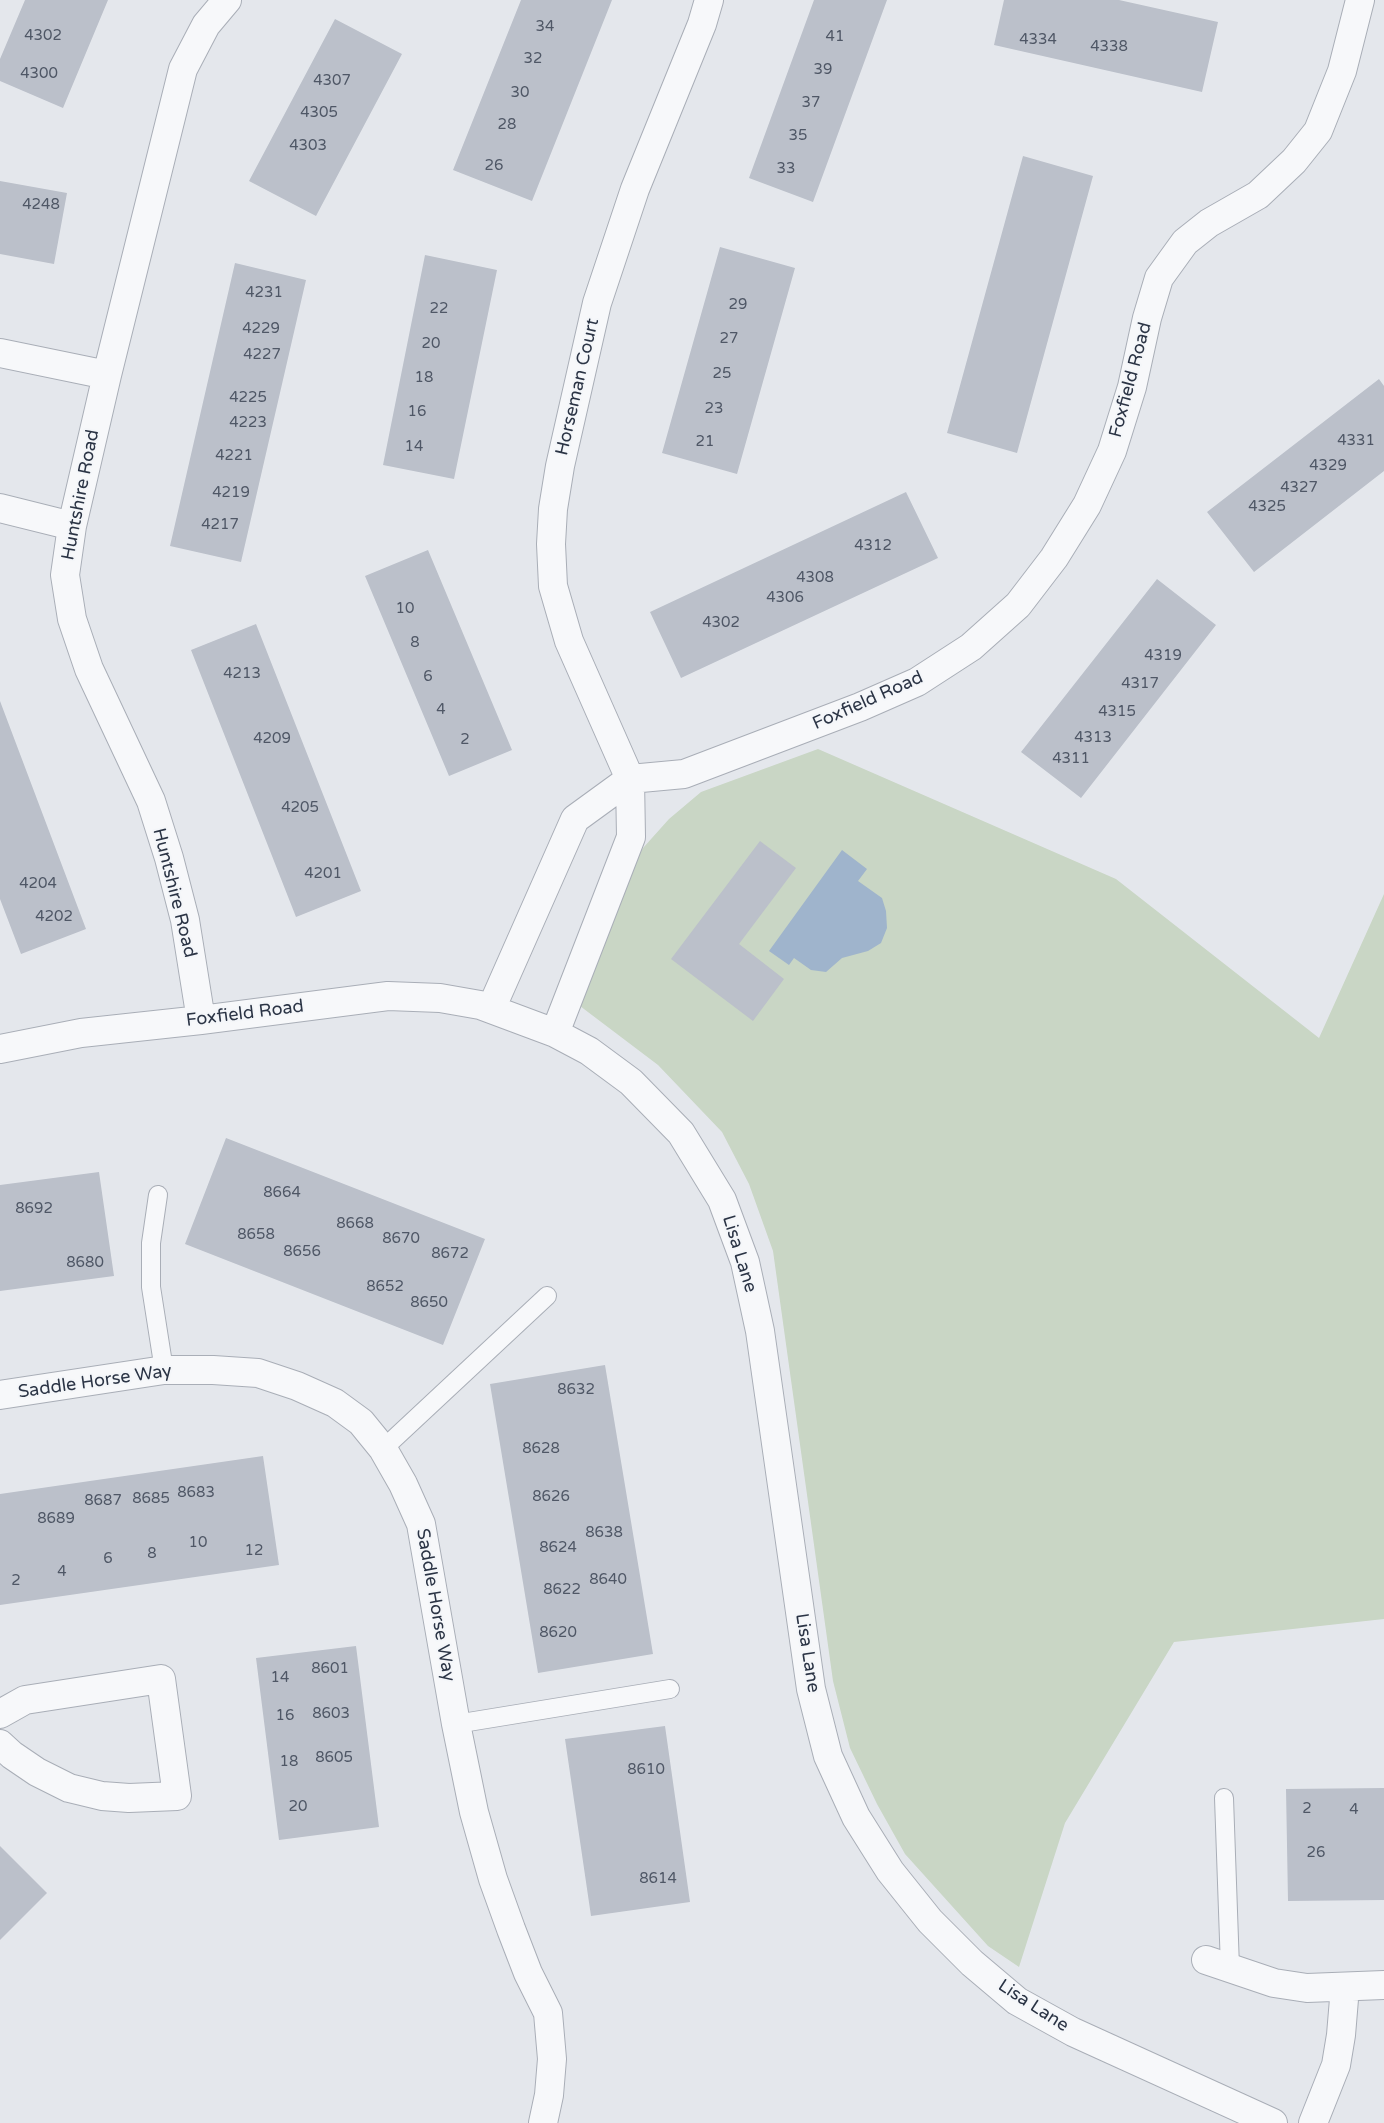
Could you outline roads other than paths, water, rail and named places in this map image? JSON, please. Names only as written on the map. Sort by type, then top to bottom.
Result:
[{"type":"street","name":"Huntshire Road","points":[[200,1020],[185,920],[160,829],[151,801],[88,669],[72,619],[65,576],[72,526],[107,375],[184,69],[206,25],[227,0]]},
{"type":"street","name":"Horseman Court","points":[[630,779],[569,641],[553,586],[551,544],[553,510],[560,466],[597,303],[635,189],[702,24],[709,0]]},
{"type":"street","name":"Foxfield Road","points":[[630,779],[684,774],[860,707],[917,682],[971,647],[1018,605],[1054,558],[1087,505],[1112,451],[1132,387],[1146,318],[1159,278],[1186,242],[1209,224],[1258,194],[1294,161],[1318,132],[1342,71],[1360,0]]},
{"type":"street","points":[[0,353],[107,375]]},
{"type":"street","points":[[0,508],[72,526]]},
{"type":"street","points":[[491,1009],[575,819],[630,779]]},
{"type":"street","points":[[555,1033],[631,837],[630,779]]},
{"type":"street","name":"Foxfield Road","points":[[0,1049],[81,1033],[388,996],[440,998],[491,1009],[555,1033]]},
{"type":"street","name":"Lisa Lane","points":[[555,1033],[589,1051],[631,1082],[681,1133],[722,1200],[746,1262],[760,1332],[811,1689],[828,1756],[856,1817],[890,1871],[944,1935],[972,1963],[1017,2000],[1073,2032],[1273,2123]]},
{"type":"street","name":"Saddle Horse Way","points":[[0,1395],[164,1370],[213,1370],[258,1373],[297,1386],[335,1403],[361,1422],[383,1449],[403,1484],[421,1524],[456,1724],[474,1812],[493,1880],[528,1973],[548,2013],[552,2059],[549,2095],[543,2123]]},
{"type":"street","points":[[0,1714],[25,1700],[162,1679],[177,1796],[129,1798],[102,1796],[69,1788],[37,1772],[12,1755],[0,1744]]},
{"type":"street","points":[[1218,1964],[1274,1983],[1307,1988],[1384,1985]]},
{"type":"street","points":[[1313,2123],[1336,2065],[1341,2035],[1345,1987]]},
{"type":"lane","points":[[158,1195],[151,1243],[151,1288],[164,1370]]},
{"type":"lane","points":[[383,1449],[547,1296]]},
{"type":"lane","points":[[456,1724],[670,1689]]},
{"type":"lane","points":[[1218,1964],[1224,1798]]},
{"type":"water","points":[[842,850],[867,869],[858,881],[882,898],[886,911],[887,928],[881,943],[868,951],[842,958],[826,972],[811,970],[794,958],[789,965],[769,951]]}]
